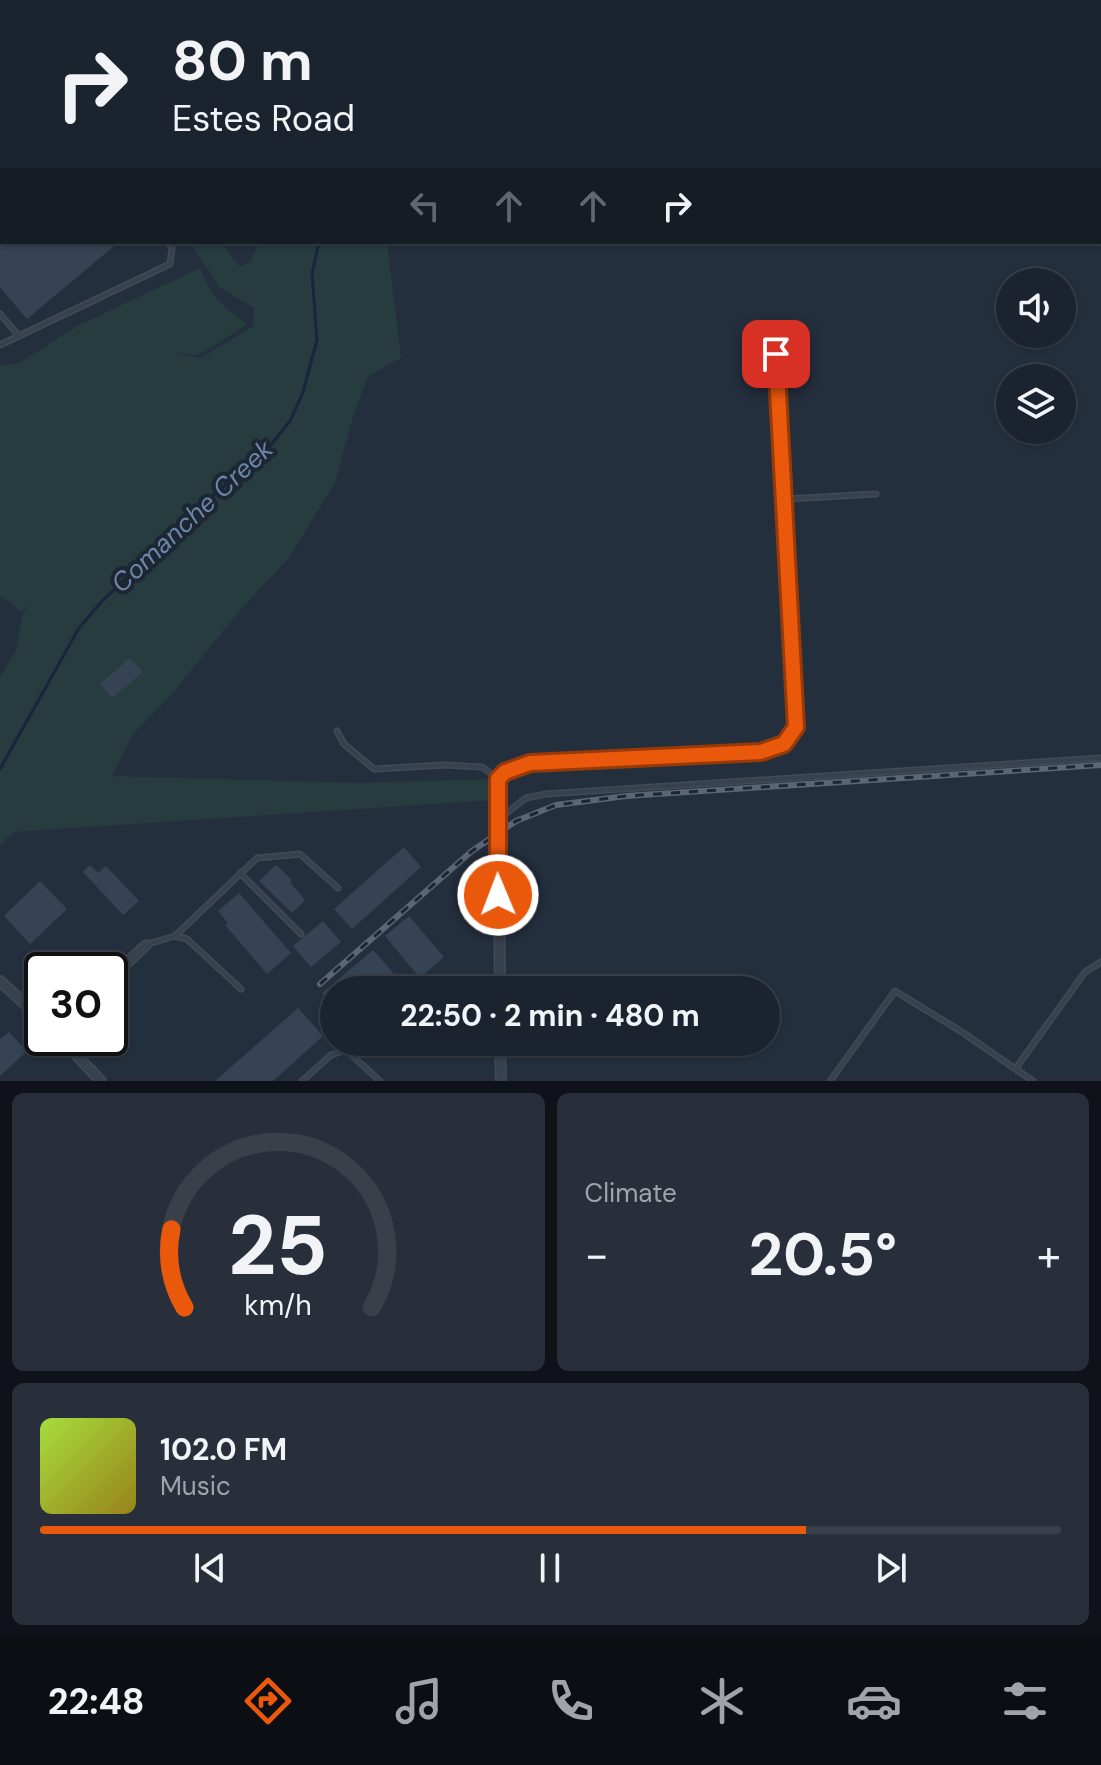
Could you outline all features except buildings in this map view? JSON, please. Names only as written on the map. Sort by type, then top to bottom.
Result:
[{"type":"street","points":[[500,976],[498,779],[505,772],[530,763],[761,752],[784,744],[796,727],[776,354]]},
{"type":"street","points":[[128,962],[146,945]]},
{"type":"street","points":[[0,981],[24,1003]]},
{"type":"street","points":[[77,1056],[101,1081]]},
{"type":"street","points":[[500,1056],[501,1081]]},
{"type":"lane","points":[[0,345],[170,264],[172,248],[169,244]]},
{"type":"lane","points":[[0,314],[19,336]]},
{"type":"lane","points":[[782,499],[876,494]]},
{"type":"lane","points":[[337,731],[344,744],[374,769],[445,765],[482,767],[498,779]]},
{"type":"lane","points":[[498,819],[526,798],[546,794],[1101,758]]},
{"type":"lane","points":[[146,945],[175,936],[257,858],[300,854],[338,888]]},
{"type":"lane","points":[[240,873],[301,934]]},
{"type":"lane","points":[[175,936],[187,939],[241,989]]},
{"type":"lane","points":[[1015,1069],[1085,972],[1101,962]]},
{"type":"lane","points":[[830,1081],[895,991],[1033,1081]]},
{"type":"lane","points":[[302,1081],[331,1055],[346,1050],[380,1081]]},
{"type":"green space","points":[[191,244],[222,244],[240,267],[250,262],[259,244],[387,244],[401,358],[368,376],[353,416],[335,483],[288,559],[242,608],[171,695],[133,734],[112,776],[359,783],[492,779],[493,800],[13,832],[0,845],[0,677],[16,650],[23,614],[29,602],[22,612],[0,596],[0,365],[18,364],[77,326],[200,268],[218,300],[248,324],[199,355],[174,353],[200,358],[254,326],[254,308],[219,287]]},
{"type":"waterway","name":"Comanche Creek","points":[[0,769],[79,628],[103,600],[173,535],[173,531],[192,519],[211,497],[266,451],[290,421],[303,392],[317,340],[312,274],[319,244]]},
{"type":"railway","points":[[329,976],[472,851],[516,821],[556,805],[626,796],[1101,765]]},
{"type":"route","points":[[498,895],[498,779],[505,772],[530,763],[761,752],[784,744],[796,727],[776,354]]}]
